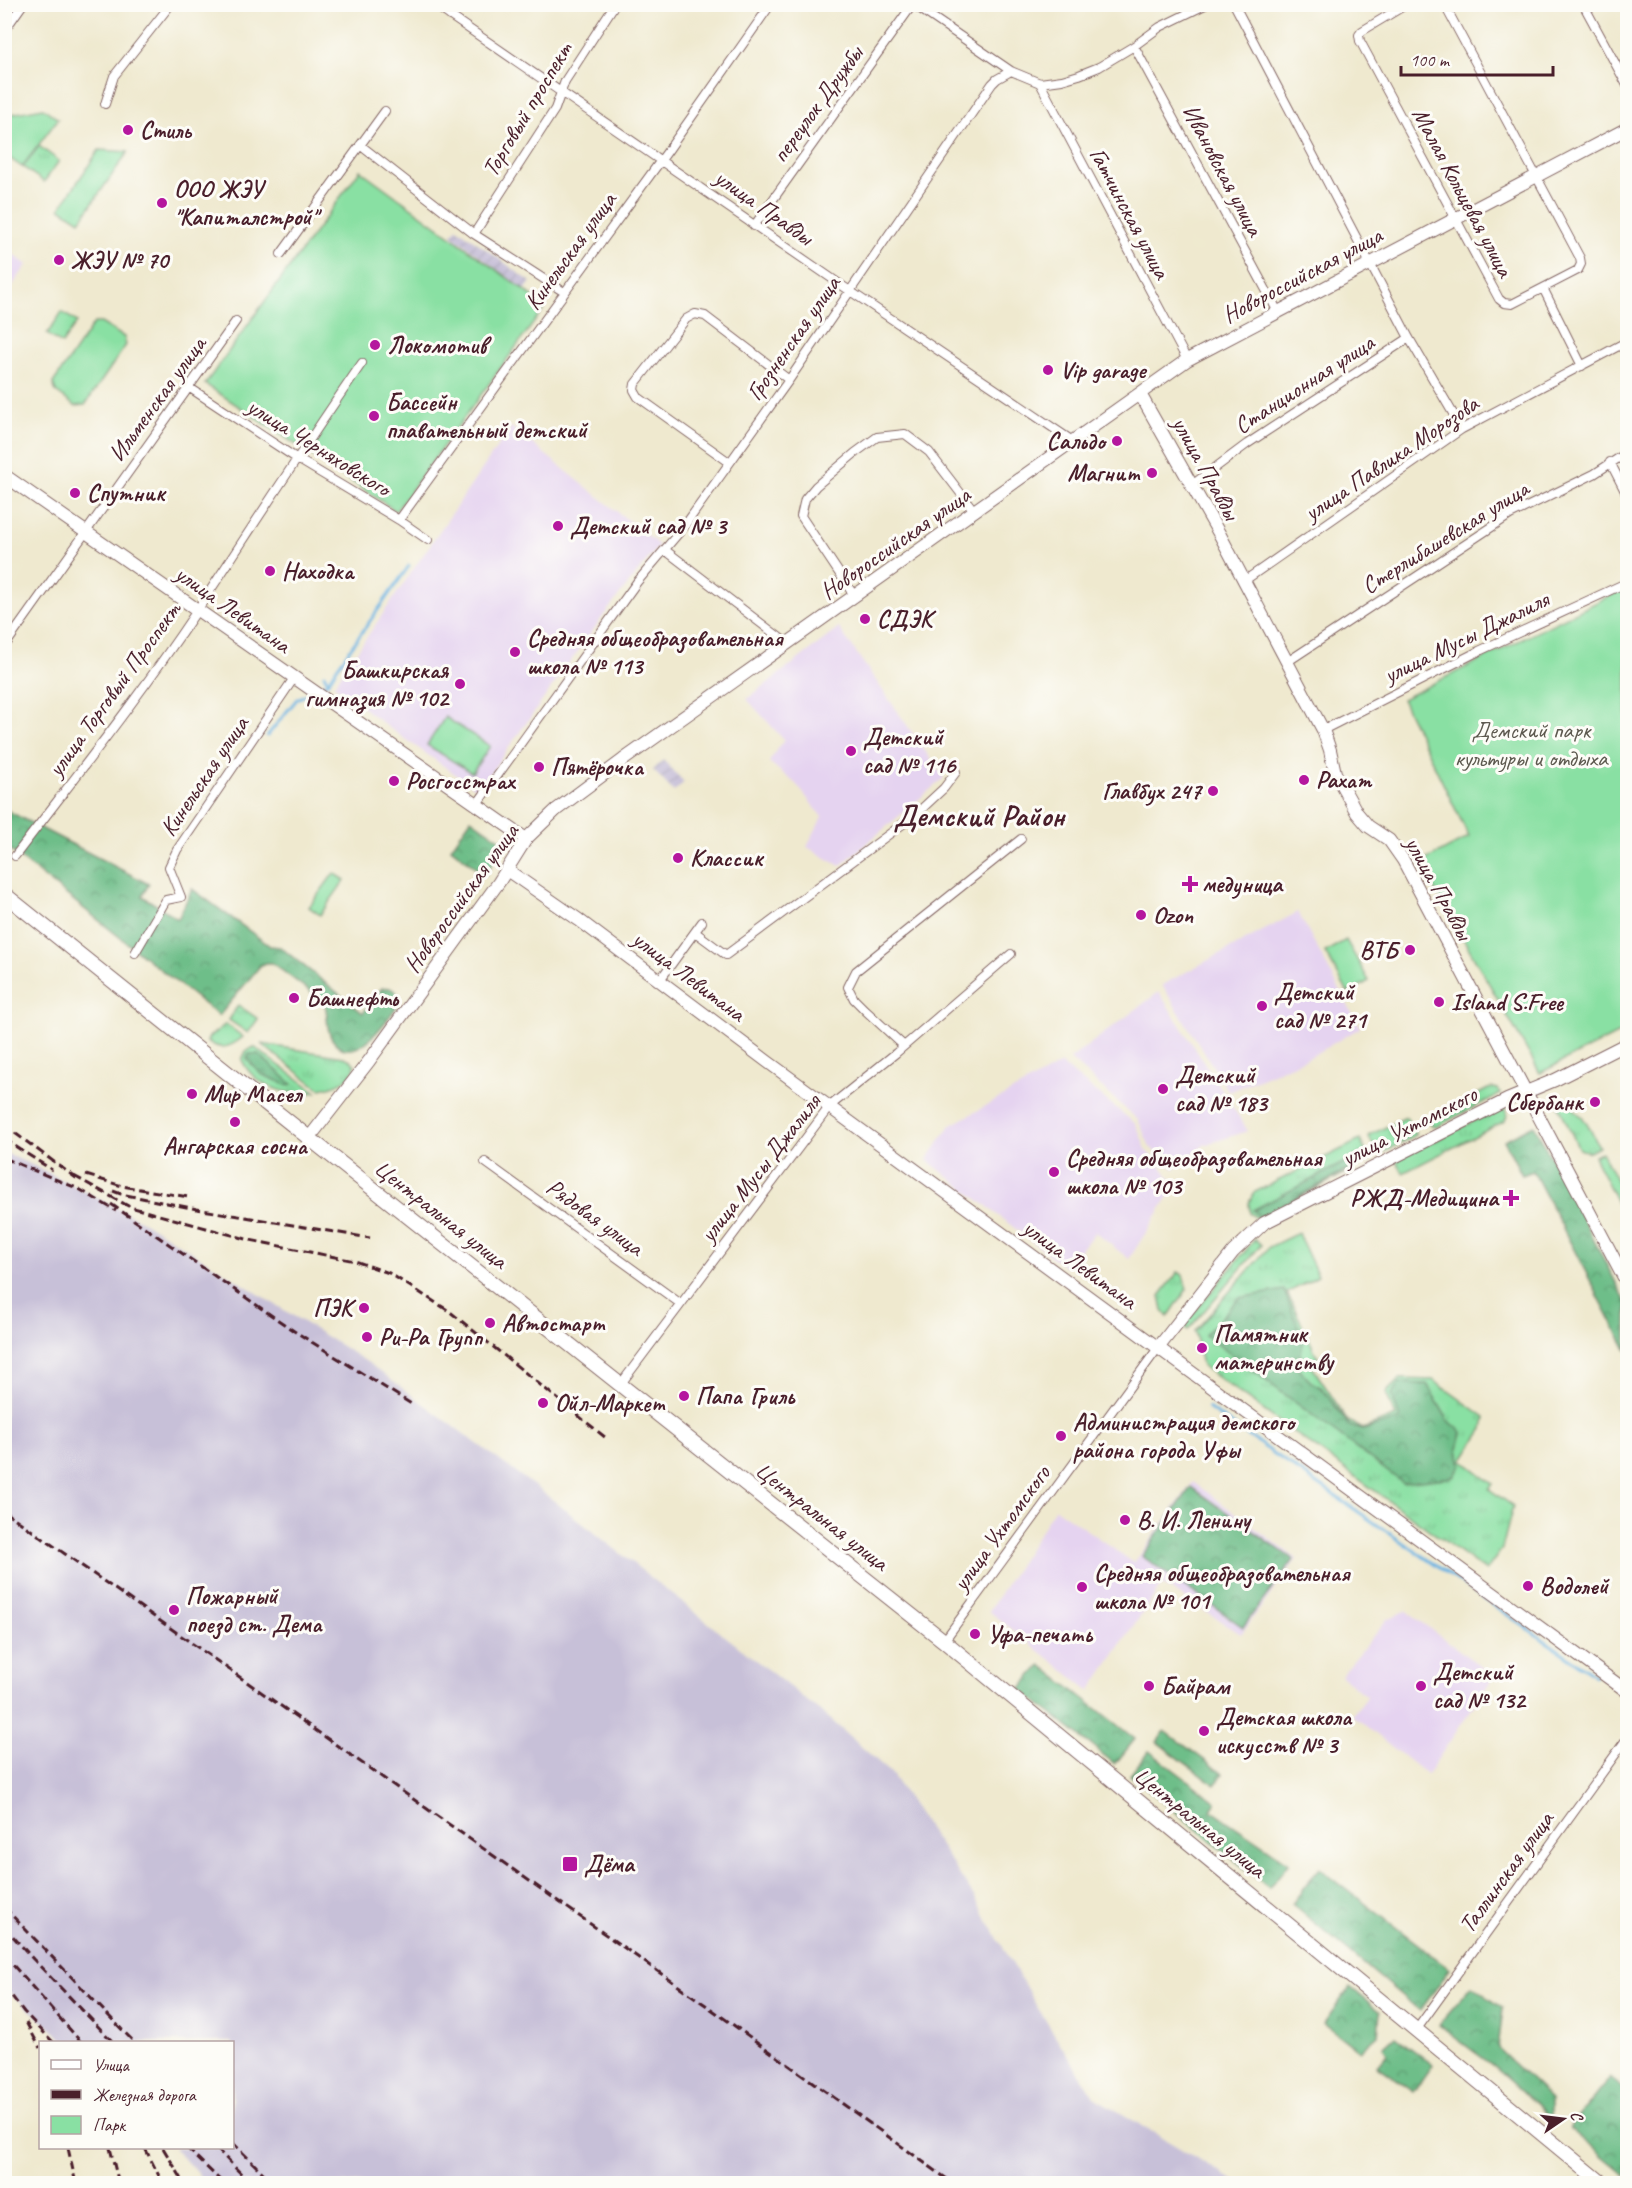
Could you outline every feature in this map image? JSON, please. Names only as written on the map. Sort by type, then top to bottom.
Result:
[{"type":"main road","name":"Новороссийская улица","points":[[309,1138],[369,1061],[507,870],[526,839],[556,810],[623,760],[1187,360],[1628,128]]},
{"type":"main road","name":"улица Правды","points":[[1140,394],[1192,485],[1323,730],[1335,773],[1344,791],[1363,821],[1389,840],[1403,860],[1628,1285]]},
{"type":"main road","name":"улица Левитана","points":[[4,475],[526,839]]},
{"type":"main road","name":"улица Левитана","points":[[507,870],[1628,1692]]},
{"type":"main road","name":"Центральная улица","points":[[4,894],[944,1641],[1603,2184]]},
{"type":"main road","name":"улица Ухтомского","points":[[1158,1348],[1233,1252],[1264,1223],[1628,1042]]},
{"type":"street","points":[[4,31],[23,4]]},
{"type":"street","points":[[105,104],[114,76],[171,4]]},
{"type":"street","name":"улица Правды","points":[[432,4],[754,226],[1074,442]]},
{"type":"street","points":[[450,16],[458,4]]},
{"type":"street","name":"Торговый проспект","points":[[474,234],[555,109],[565,81],[615,4]]},
{"type":"street","name":"Кинельская улица","points":[[399,520],[661,161],[771,4]]},
{"type":"street","points":[[913,4],[1011,71],[1040,82],[1062,80],[1099,66],[1134,46],[1160,27],[1207,4]]},
{"type":"street","name":"переулок Дружбы","points":[[754,226],[913,4]]},
{"type":"street","points":[[1234,4],[1409,338],[1462,429]]},
{"type":"street","name":"Малая Кольцевая улица","points":[[1407,4],[1396,7],[1362,31],[1359,35],[1360,41],[1498,299],[1512,304],[1578,270],[1581,264],[1580,258],[1444,4]]},
{"type":"street","points":[[1582,4],[1628,87]]},
{"type":"street","name":"Ивановская улица","points":[[1134,46],[1278,312]]},
{"type":"street","name":"Грозненская улица","points":[[477,804],[642,575],[683,528],[789,380],[992,84],[1011,71]]},
{"type":"street","name":"Гатчинская улица","points":[[1040,82],[1187,360]]},
{"type":"street","points":[[281,254],[385,111]]},
{"type":"street","points":[[360,145],[474,234],[564,292]]},
{"type":"street","name":"Малая Кольцевая улица","points":[[1543,288],[1582,366]]},
{"type":"street","points":[[729,462],[638,397],[634,390],[635,384],[686,319],[695,314],[705,316],[789,380]]},
{"type":"street","name":"Ильменская улица","points":[[4,647],[237,321]]},
{"type":"street","name":"Станционная улица","points":[[1192,485],[1247,444],[1409,338]]},
{"type":"street","name":"улица Павлика Морозова","points":[[1244,581],[1462,429],[1628,341]]},
{"type":"street","name":"улица Торговый Проспект","points":[[15,856],[114,727],[197,610],[296,458],[362,363]]},
{"type":"street","name":"улица Черняховского","points":[[190,388],[296,458],[428,540]]},
{"type":"street","points":[[855,597],[801,516],[805,499],[816,486],[877,436],[905,434],[929,452],[975,512]]},
{"type":"street","name":"Стерлибашевская улица","points":[[1287,662],[1509,515],[1594,474],[1628,452]]},
{"type":"street","points":[[1610,462],[1628,497]]},
{"type":"street","points":[[665,550],[788,644]]},
{"type":"street","name":"улица Мусы Джалиля","points":[[1323,730],[1479,651],[1628,582]]},
{"type":"street","name":"Кинельская улица","points":[[135,953],[166,900],[181,897],[169,867],[177,850],[294,678]]},
{"type":"street","points":[[695,932],[726,955],[915,815],[944,788],[956,772]]},
{"type":"street","points":[[904,1046],[854,999],[848,987],[856,971],[1021,839]]},
{"type":"street","points":[[660,980],[702,922]]},
{"type":"street","name":"улица Мусы Джалиля","points":[[621,1385],[830,1106],[1011,954]]},
{"type":"street","name":"Рядовая улица","points":[[485,1162],[681,1304]]},
{"type":"street","name":"улица Ухтомского","points":[[944,1641],[1158,1348]]},
{"type":"street","name":"Таллинская улица","points":[[1417,2029],[1628,1737]]},
{"type":"shaded area","points":[[457,228],[531,282],[525,290],[452,235]]},
{"type":"shaded area","points":[[5,248],[27,265],[5,296]]},
{"type":"shaded area","points":[[511,427],[659,545],[604,615],[478,790],[388,727],[334,685]]},
{"type":"shaded area","name":"Детский сад № 116","points":[[839,628],[944,778],[840,866],[807,847],[822,817],[796,784],[769,762],[784,740],[747,699]]},
{"type":"shaded area","points":[[663,760],[684,782],[674,792],[653,770]]},
{"type":"shaded area","name":"Детский сад № 271","points":[[1298,912],[1360,1028],[1310,1057],[1229,1092],[1162,985]]},
{"type":"shaded area","name":"Детский сад № 183","points":[[1159,992],[1248,1131],[1204,1145],[1174,1169],[1150,1147],[1138,1120],[1070,1059]]},
{"type":"shaded area","name":"Средняя общеобразовательная школа № 103","points":[[1061,1064],[1136,1124],[1146,1149],[1176,1185],[1129,1259],[1095,1232],[1066,1268],[927,1160],[950,1126]]},
{"type":"shaded area","points":[[5,1153],[144,1222],[367,1362],[549,1497],[830,1719],[891,1773],[975,1898],[1036,2005],[1094,2097],[1238,2183],[206,2183],[175,2149],[234,2149],[234,2041],[65,2041],[5,1988]]},
{"type":"shaded area","name":"Средняя общеобразовательная школа № 101","points":[[1193,1482],[1297,1559],[1241,1634],[1162,1584],[1090,1691],[989,1611],[1055,1508],[1134,1563]]},
{"type":"shaded area","name":"Детский сад № 132","points":[[1406,1611],[1494,1676],[1427,1775],[1352,1715],[1367,1696],[1341,1676],[1387,1619]]},
{"type":"green space","points":[[43,108],[58,119],[22,167],[5,155],[5,115]]},
{"type":"green space","points":[[39,146],[59,161],[44,182],[23,167]]},
{"type":"green space","points":[[99,150],[128,152],[80,221],[60,208]]},
{"type":"green space","name":"Локомотив","points":[[360,170],[546,306],[396,511],[205,384]]},
{"type":"green space","points":[[62,312],[77,322],[62,344],[47,334]]},
{"type":"green space","points":[[94,323],[101,323],[124,337],[126,345],[85,405],[75,406],[56,392],[53,383]]},
{"type":"green space","name":"Демский парк культуры и отдыха","points":[[1627,587],[1627,1029],[1540,1073],[1420,863],[1469,837],[1402,699]]},
{"type":"green space","points":[[445,717],[490,746],[472,773],[427,745]]},
{"type":"green space","points":[[4,809],[149,884],[142,896],[178,919],[192,889],[270,946],[280,947],[363,1013],[382,988],[394,990],[400,1002],[380,1029],[361,1046],[351,1049],[341,1048],[330,1035],[324,1002],[272,963],[266,963],[260,966],[219,1016],[5,846]]},
{"type":"green space","points":[[471,819],[505,843],[485,875],[451,848]]},
{"type":"green space","points":[[334,873],[345,880],[320,915],[309,907]]},
{"type":"green space","points":[[1346,940],[1369,981],[1348,993],[1325,952]]},
{"type":"green space","points":[[238,1005],[258,1019],[248,1033],[229,1020]]},
{"type":"green space","points":[[226,1024],[243,1037],[226,1047],[207,1042],[209,1037]]},
{"type":"green space","points":[[261,1044],[344,1057],[355,1065],[354,1070],[342,1082],[320,1089]]},
{"type":"green space","points":[[254,1047],[316,1092],[284,1091],[273,1088],[255,1077],[242,1060],[246,1051]]},
{"type":"green space","points":[[249,1054],[258,1054],[292,1084],[287,1085],[261,1074],[247,1059]]},
{"type":"green space","points":[[1493,1088],[1498,1089],[1500,1094],[1436,1127],[1431,1126],[1432,1119]]},
{"type":"green space","points":[[1564,1100],[1587,1123],[1599,1147],[1590,1152],[1579,1149],[1557,1102]]},
{"type":"green space","points":[[1504,1106],[1507,1115],[1505,1121],[1403,1173],[1396,1160]]},
{"type":"green space","points":[[1406,1117],[1416,1135],[1379,1155],[1368,1136]]},
{"type":"green space","points":[[1534,1125],[1627,1304],[1627,1351],[1533,1171],[1522,1175],[1504,1140]]},
{"type":"green space","points":[[1360,1140],[1370,1160],[1258,1219],[1250,1213],[1249,1203],[1253,1193]]},
{"type":"green space","points":[[1602,1152],[1627,1201],[1627,1217],[1625,1218],[1594,1156]]},
{"type":"green space","points":[[1362,1153],[1366,1160],[1260,1217],[1253,1210]]},
{"type":"green space","points":[[1298,1233],[1318,1276],[1287,1293],[1318,1358],[1311,1365],[1348,1421],[1363,1429],[1396,1416],[1386,1393],[1400,1379],[1433,1380],[1485,1417],[1483,1429],[1462,1460],[1493,1484],[1489,1489],[1513,1506],[1502,1549],[1486,1571],[1202,1366],[1195,1331],[1269,1247]]},
{"type":"green space","points":[[1255,1239],[1261,1245],[1188,1330],[1183,1326]]},
{"type":"green space","points":[[1178,1272],[1183,1275],[1187,1289],[1168,1317],[1163,1311],[1160,1296]]},
{"type":"green space","points":[[1284,1290],[1303,1339],[1299,1369],[1311,1382],[1321,1387],[1350,1426],[1363,1430],[1400,1419],[1392,1394],[1399,1383],[1427,1384],[1448,1420],[1462,1432],[1458,1449],[1461,1465],[1454,1477],[1403,1483],[1205,1335],[1239,1298]]},
{"type":"green space","points":[[1191,1487],[1294,1560],[1243,1627],[1142,1556]]},
{"type":"green space","points":[[1041,1665],[1135,1739],[1115,1764],[1020,1689]]},
{"type":"green space","points":[[1165,1731],[1223,1774],[1215,1785],[1157,1742]]},
{"type":"green space","points":[[1149,1751],[1216,1802],[1211,1810],[1289,1863],[1269,1888],[1130,1775]]},
{"type":"green space","points":[[1319,1868],[1450,1969],[1420,2011],[1292,1904]]},
{"type":"green space","points":[[1472,1986],[1503,2008],[1498,2049],[1551,2099],[1551,2118],[1496,2068],[1438,2025]]},
{"type":"green space","points":[[1350,1987],[1380,2011],[1378,2035],[1360,2051],[1324,2023]]},
{"type":"green space","points":[[1395,2036],[1433,2065],[1414,2092],[1377,2066],[1387,2054],[1383,2047]]},
{"type":"green space","points":[[1610,2078],[1627,2091],[1627,2176],[1569,2128]]},
{"type":"waterway","points":[[317,688],[328,682],[409,566]]},
{"type":"waterway","points":[[324,674],[328,682]]},
{"type":"waterway","points":[[267,736],[297,699],[309,693]]},
{"type":"waterway","points":[[1208,1408],[1596,1676]]},
{"type":"railway","points":[[4,1125],[80,1181]]},
{"type":"railway","points":[[4,1139],[52,1170]]},
{"type":"railway","points":[[4,1158],[79,1189],[116,1211]]},
{"type":"railway","points":[[86,1175],[122,1186],[188,1197]]},
{"type":"railway","points":[[74,1176],[130,1207],[250,1240],[355,1261],[389,1273],[449,1311],[606,1438]]},
{"type":"railway","points":[[113,1191],[197,1209],[370,1238]]},
{"type":"railway","points":[[111,1204],[294,1331],[413,1405]]},
{"type":"railway","points":[[4,1511],[707,2006],[954,2184]]},
{"type":"railway","points":[[4,1907],[133,2041]]},
{"type":"railway","points":[[4,1926],[112,2041]]},
{"type":"railway","points":[[4,1955],[80,2041]]},
{"type":"railway","points":[[4,1986],[24,2012],[52,2041]]},
{"type":"railway","points":[[26,2022],[39,2046]]},
{"type":"railway","points":[[234,2144],[274,2184]]},
{"type":"railway","points":[[68,2149],[76,2184]]},
{"type":"railway","points":[[110,2149],[119,2184]]},
{"type":"railway","points":[[146,2149],[163,2184]]},
{"type":"railway","points":[[164,2149],[185,2184]]},
{"type":"railway","points":[[188,2149],[224,2184]]},
{"type":"railway","points":[[217,2149],[251,2184]]},
{"type":"place","name":"Стиль","points":[[128,130]]},
{"type":"place","name":"ООО ЖЭУ \"Капиталстрой\"","points":[[162,203]]},
{"type":"place","name":"ЖЭУ № 70","points":[[59,260]]},
{"type":"place","name":"Локомотив","points":[[375,345]]},
{"type":"place","name":"Vip garage","points":[[1048,370]]},
{"type":"place","name":"Бассейн плавательный детский","points":[[374,416]]},
{"type":"place","name":"Сальдо","points":[[1117,441]]},
{"type":"place","name":"Магнит","points":[[1152,473]]},
{"type":"place","name":"Спутник","points":[[75,493]]},
{"type":"place","name":"Детский сад № 3","points":[[558,526]]},
{"type":"place","name":"Находка","points":[[270,571]]},
{"type":"place","name":"СДЭК","points":[[865,619]]},
{"type":"place","name":"Средняя общеобразовательная школа № 113","points":[[515,652]]},
{"type":"place","name":"Башкирская гимназия № 102","points":[[460,684]]},
{"type":"place","name":"Детский сад № 116","points":[[851,751]]},
{"type":"place","name":"Пятёрочка","points":[[539,767]]},
{"type":"place","name":"Рахат","points":[[1304,780]]},
{"type":"place","name":"Росгосстрах","points":[[394,781]]},
{"type":"place","name":"Главбух 247","points":[[1213,791]]},
{"type":"place","name":"Классик","points":[[678,858]]},
{"type":"place","name":"медуница","points":[[1190,884]]},
{"type":"place","name":"Ozon","points":[[1141,915]]},
{"type":"place","name":"ВТБ","points":[[1410,950]]},
{"type":"place","name":"Башнефть","points":[[294,998]]},
{"type":"place","name":"Island S.Free","points":[[1439,1002]]},
{"type":"place","name":"Детский сад № 271","points":[[1262,1006]]},
{"type":"place","name":"Детский сад № 183","points":[[1163,1089]]},
{"type":"place","name":"Мир Масел","points":[[192,1094]]},
{"type":"place","name":"Сбербанк","points":[[1595,1102]]},
{"type":"place","name":"Ангарская сосна","points":[[235,1122]]},
{"type":"place","name":"Средняя общеобразовательная школа № 103","points":[[1054,1172]]},
{"type":"place","name":"РЖД-Медицина","points":[[1511,1198]]},
{"type":"place","name":"ПЭК","points":[[364,1308]]},
{"type":"place","name":"Автостарт","points":[[490,1323]]},
{"type":"place","name":"Ри-Ра Групп","points":[[367,1337]]},
{"type":"place","name":"Памятник материнству","points":[[1202,1348]]},
{"type":"place","name":"Папа Гриль","points":[[684,1396]]},
{"type":"place","name":"Ойл-Маркет","points":[[543,1403]]},
{"type":"place","name":"Администрация демского района города Уфы","points":[[1061,1436]]},
{"type":"place","name":"В. И. Ленину","points":[[1125,1520]]},
{"type":"place","name":"Водолей","points":[[1528,1586]]},
{"type":"place","name":"Средняя общеобразовательная школа № 101","points":[[1082,1587]]},
{"type":"place","name":"Пожарный поезд ст. Дема","points":[[174,1610]]},
{"type":"place","name":"Уфа-печать","points":[[975,1634]]},
{"type":"place","name":"Байрам","points":[[1149,1686]]},
{"type":"place","name":"Детский сад № 132","points":[[1421,1686]]},
{"type":"place","name":"Детская школа искусств № 3","points":[[1204,1731]]},
{"type":"place","name":"Дёма","points":[[570,1864]]},
{"type":"district","name":"Демский Район","points":[[979,816]]}]
